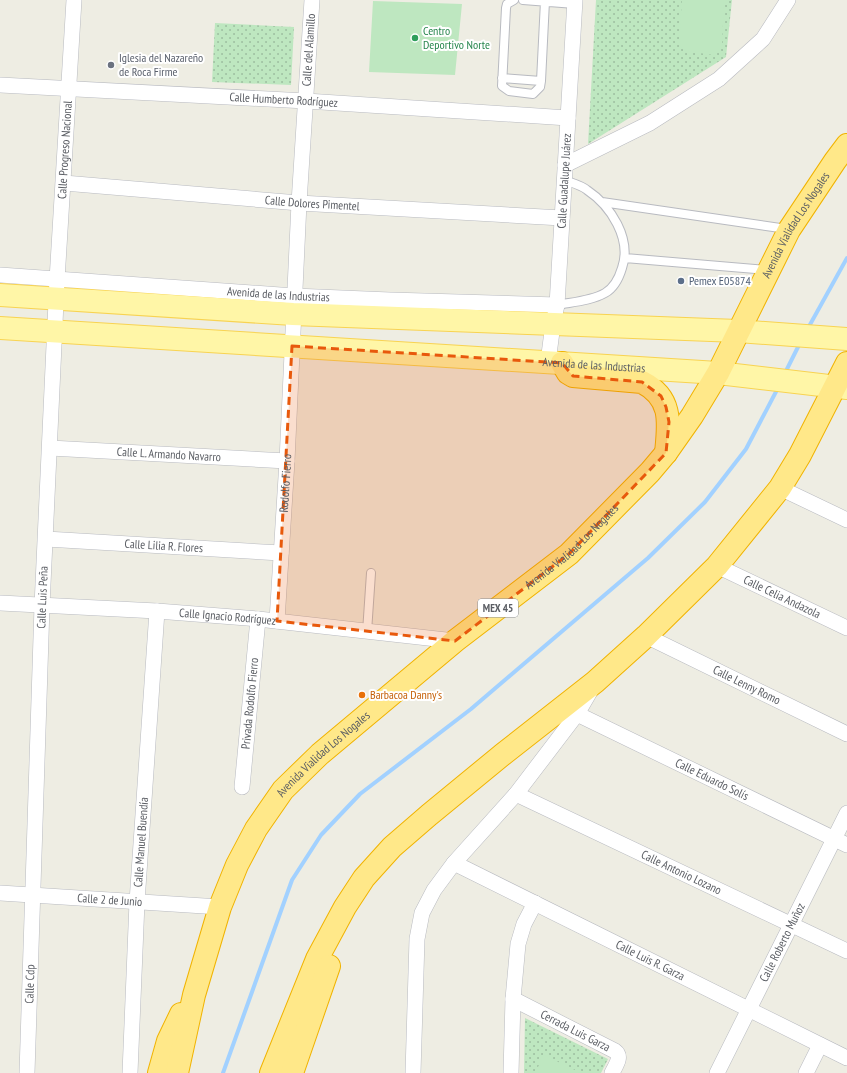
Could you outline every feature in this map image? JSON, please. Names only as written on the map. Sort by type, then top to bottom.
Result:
[{"type":"highway","name":"Avenida Vialidad Los Nogales","points":[[177,1073],[194,995],[220,907],[237,865],[256,829],[283,790],[320,754],[455,641],[568,554],[650,472],[666,453],[692,416],[718,373],[789,230],[847,145]]},
{"type":"highway","points":[[555,363],[573,376],[642,382],[650,386],[661,396],[666,407],[669,422],[666,453]]},
{"type":"highway","points":[[271,1073],[317,959],[345,907],[364,878],[392,847],[502,755],[595,682],[646,636],[717,566],[780,488],[841,387],[847,363]]},
{"type":"highway","points":[[292,1073],[338,939],[345,907]]},
{"type":"highway","points":[[159,1073],[168,1041],[179,1016],[194,995]]},
{"type":"main road","name":"Avenida de las Industrias","points":[[0,295],[57,289],[294,305],[555,315],[847,339]]},
{"type":"main road","name":"Avenida de las Industrias","points":[[0,328],[718,373],[841,387]]},
{"type":"street","name":"Calle Progreso Nacional","points":[[57,289],[74,0]]},
{"type":"street","name":"Calle del Alamillo","points":[[294,305],[312,0]]},
{"type":"street","points":[[565,165],[650,123],[719,79],[763,39],[788,0]]},
{"type":"street","name":"Calle Guadalupe Juárez","points":[[555,363],[555,315],[575,2]]},
{"type":"street","name":"Calle Humberto Rodríguez","points":[[0,85],[306,101],[568,118]]},
{"type":"street","name":"Calle Dolores Pimentel","points":[[64,183],[299,203],[562,218]]},
{"type":"street","name":"Avenida de las Industrias","points":[[0,275],[57,289]]},
{"type":"street","name":"Calle Luis Peña","points":[[33,895],[42,606],[57,289]]},
{"type":"street","name":"Avenida de las Industrias","points":[[292,346],[294,305]]},
{"type":"street","name":"Rodolfo Fierro","points":[[277,621],[287,461],[292,346]]},
{"type":"street","name":"Calle L. Armando Navarro","points":[[50,448],[287,461]]},
{"type":"street","points":[[780,488],[844,517]]},
{"type":"street","name":"Calle Lilia R. Flores","points":[[46,539],[281,553]]},
{"type":"street","name":"Calle Celia Andazola","points":[[717,566],[847,628]]},
{"type":"street","name":"Calle Ignacio Rodríguez","points":[[0,603],[157,611],[258,619],[455,641]]},
{"type":"street","name":"Calle Manuel Buendía","points":[[130,1073],[137,902],[157,611]]},
{"type":"street","name":"Privada Rodolfo Fierro","points":[[242,787],[258,619]]},
{"type":"street","name":"Calle Lenny Romo","points":[[646,636],[847,734]]},
{"type":"street","points":[[413,1073],[417,939],[422,914],[434,890],[454,863],[516,794],[577,714],[595,682]]},
{"type":"street","name":"Calle Eduardo Solís","points":[[577,714],[840,842]]},
{"type":"street","name":"Calle Antonio Lozano","points":[[516,794],[847,951]]},
{"type":"street","name":"Calle Roberto Muñoz","points":[[717,1073],[791,925],[840,842],[847,813]]},
{"type":"street","name":"Calle Luis R. Garza","points":[[454,863],[847,1058]]},
{"type":"street","name":"Calle 2 de Junio","points":[[0,893],[220,907]]},
{"type":"street","name":"Calle Cdp","points":[[27,1073],[33,895]]},
{"type":"street","points":[[511,1073],[513,999],[518,944],[524,924],[535,903]]},
{"type":"street","name":"Cerrada Luis Garza","points":[[513,999],[618,1053],[619,1056],[612,1073]]},
{"type":"street","points":[[806,1073],[820,1045]]},
{"type":"lane","points":[[514,0],[507,4],[506,8],[502,86],[509,92],[533,94],[540,88],[541,81],[545,2]]},
{"type":"lane","points":[[523,0],[575,2]]},
{"type":"lane","points":[[502,78],[541,81]]},
{"type":"lane","points":[[555,315],[584,300],[604,293],[612,287],[619,277],[625,258],[622,234],[613,216],[602,202],[586,189],[564,180]]},
{"type":"lane","points":[[602,202],[789,230]]},
{"type":"lane","points":[[625,258],[768,270]]},
{"type":"lane","points":[[368,632],[371,573]]},
{"type":"highlighted area","points":[[292,346],[562,363],[573,376],[642,382],[661,396],[666,407],[669,422],[666,453],[569,554],[455,641],[277,621]]},
{"type":"green space","points":[[596,0],[732,0],[726,57],[588,144]]},
{"type":"green space","points":[[682,0],[724,0],[722,47],[714,55],[685,51],[679,45]]},
{"type":"green space","name":"Centro Deportivo Norte","points":[[373,1],[462,4],[455,75],[369,72]]},
{"type":"green space","points":[[215,23],[294,27],[291,85],[212,82]]},
{"type":"green space","points":[[525,1018],[608,1059],[601,1073],[524,1073]]},
{"type":"green space","points":[[544,1055],[581,1073],[535,1073]]},
{"type":"waterway","points":[[807,330],[847,258]]},
{"type":"waterway","points":[[784,375],[800,343]]},
{"type":"waterway","points":[[223,1073],[292,880],[321,835],[360,794],[471,709],[648,558],[705,502],[746,449],[779,386]]},
{"type":"place","name":"Centro Deportivo Norte","points":[[415,38]]},
{"type":"place","name":"Iglesia del Nazareño de Roca Firme","points":[[111,65]]},
{"type":"place","name":"Pemex E05874","points":[[681,281]]},
{"type":"place","name":"Barbacoa Danny's","points":[[362,695]]}]
